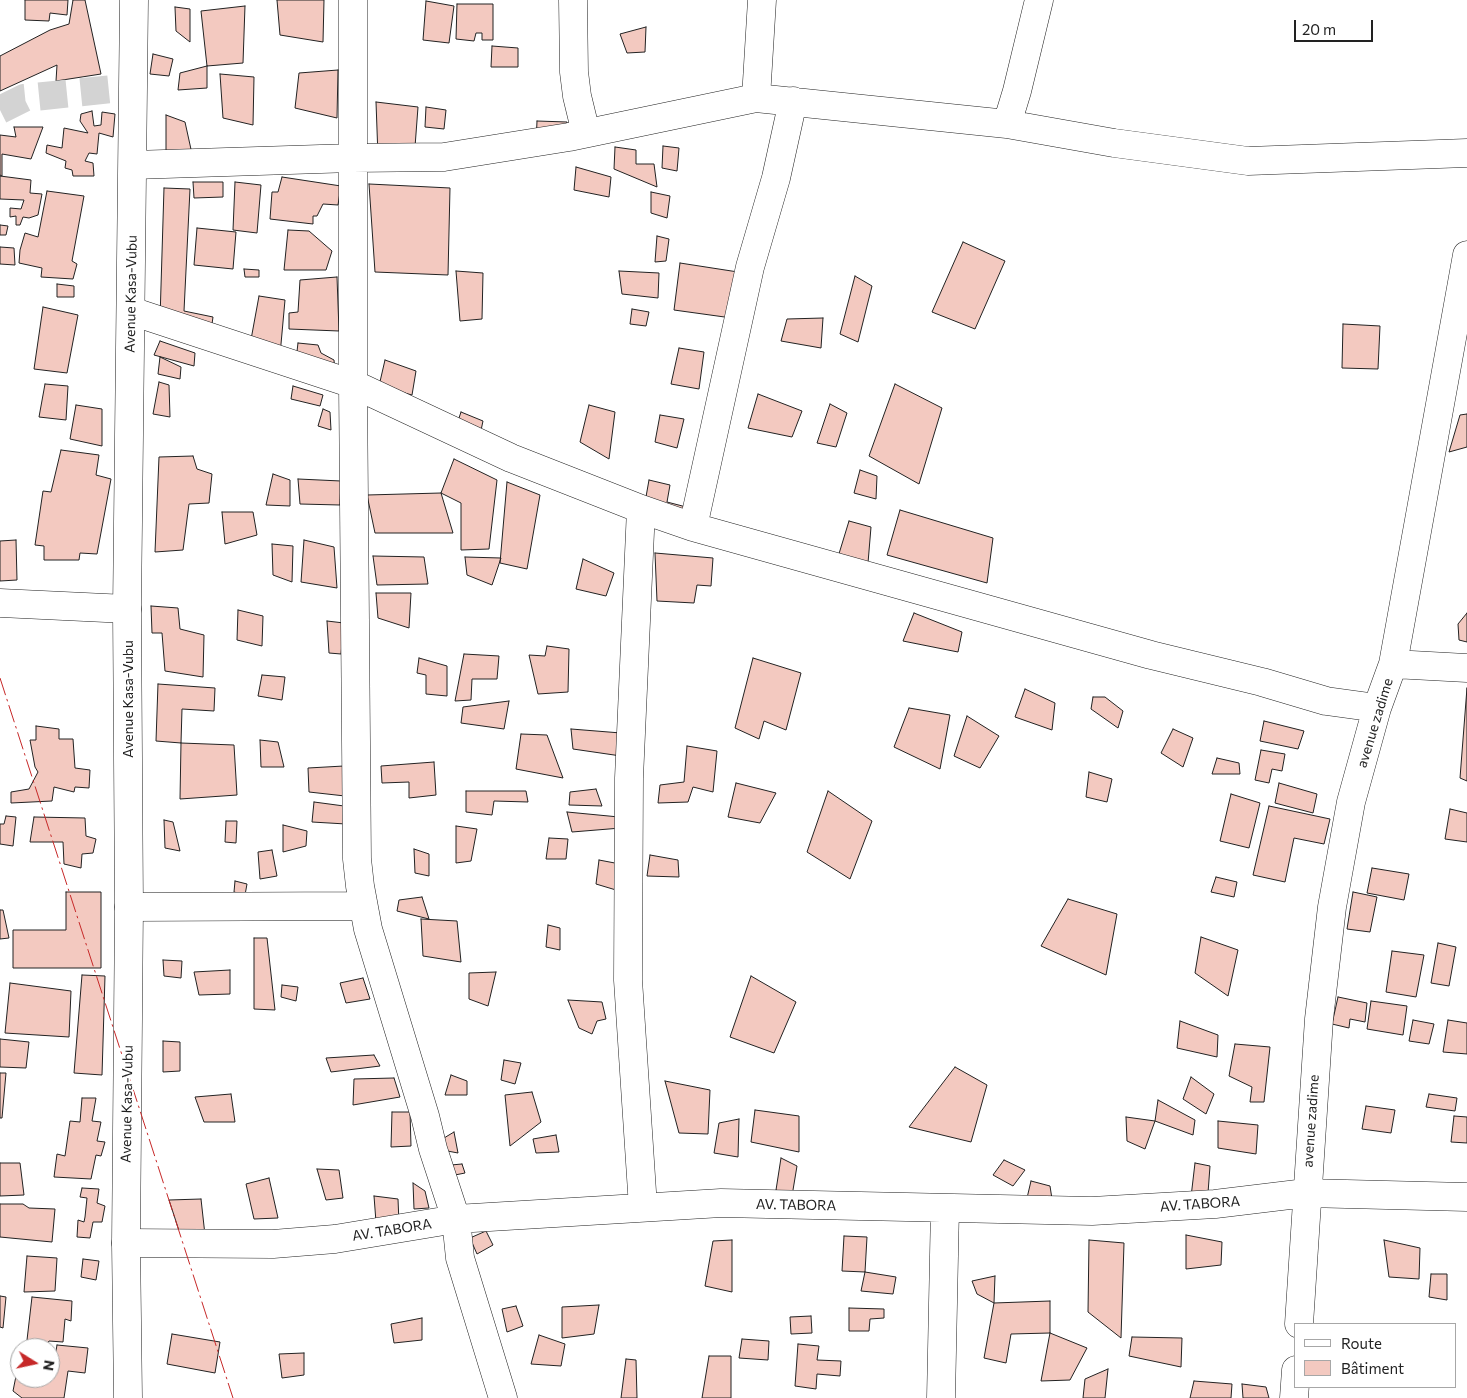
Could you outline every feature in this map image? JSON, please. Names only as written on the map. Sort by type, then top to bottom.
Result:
[{"type":"main road","name":"Avenue Kasa-Vubu","points":[[128,1398],[126,1243],[129,907],[127,609],[134,0]]},
{"type":"main road","points":[[353,0],[352,384],[357,859],[368,929],[425,1116],[433,1149],[456,1219],[460,1258],[503,1398]]},
{"type":"main road","points":[[573,0],[574,72],[577,96],[586,133]]},
{"type":"main road","points":[[756,98],[762,0]]},
{"type":"main road","points":[[1007,124],[1039,0]]},
{"type":"main road","points":[[133,165],[444,157],[569,137],[756,98],[1007,124],[1114,143],[1248,161],[1467,153]]},
{"type":"main road","points":[[693,527],[750,268],[776,178],[793,101]]},
{"type":"main road","name":"avenue zadime","points":[[1298,1323],[1319,1019],[1332,907],[1351,802],[1377,708],[1393,664],[1467,255]]},
{"type":"main road","points":[[131,311],[352,384],[510,458],[641,509],[693,527],[1151,655],[1262,682],[1326,701],[1377,708]]},
{"type":"main road","points":[[641,509],[629,778],[628,980],[643,1207]]},
{"type":"main road","points":[[0,602],[127,609]]},
{"type":"main road","points":[[1393,664],[1467,668]]},
{"type":"main road","points":[[129,907],[363,906]]},
{"type":"main road","name":"AV. TABORA","points":[[126,1243],[274,1244],[335,1239],[456,1219],[721,1203],[1092,1211],[1215,1204],[1306,1193],[1467,1197]]},
{"type":"main road","points":[[941,1398],[945,1208]]},
{"type":"building","points":[[25,0],[68,0],[67,15],[50,13],[49,21],[25,20]]},
{"type":"building","points":[[73,0],[85,0],[101,74],[56,81],[57,65],[0,91],[0,56],[50,30],[69,24]]},
{"type":"building","points":[[277,0],[324,0],[323,42],[280,35]]},
{"type":"building","points":[[426,1],[454,6],[449,43],[423,40]]},
{"type":"building","points":[[457,4],[493,4],[493,40],[482,40],[482,33],[476,33],[474,41],[456,39]]},
{"type":"building","points":[[245,6],[243,63],[207,66],[201,11]]},
{"type":"building","points":[[175,7],[190,9],[190,42],[176,31]]},
{"type":"building","points":[[646,27],[645,52],[627,53],[620,34]]},
{"type":"building","points":[[492,46],[518,48],[518,67],[491,67]]},
{"type":"building","points":[[153,54],[173,59],[169,76],[150,74]]},
{"type":"building","points":[[207,66],[207,88],[178,90],[180,73]]},
{"type":"building","points":[[338,70],[337,118],[295,108],[299,73]]},
{"type":"building","points":[[220,74],[254,77],[253,125],[223,118]]},
{"type":"building","points":[[376,102],[418,107],[415,147],[378,157]]},
{"type":"building","points":[[426,107],[446,110],[444,129],[425,127]]},
{"type":"building","points":[[92,111],[94,126],[101,125],[102,112],[115,114],[113,137],[99,133],[97,154],[89,153],[85,161],[93,163],[94,176],[73,176],[72,170],[65,168],[66,161],[46,153],[47,145],[62,148],[64,128],[88,133],[80,121],[81,114]]},
{"type":"building","points":[[166,115],[185,122],[194,163],[166,150]]},
{"type":"building","points":[[537,121],[567,122],[566,144],[536,144]]},
{"type":"building","points":[[14,127],[43,127],[31,159],[2,154],[2,176],[0,175],[0,135],[16,137]]},
{"type":"building","points":[[663,146],[679,148],[677,171],[662,168]]},
{"type":"building","points":[[615,147],[636,150],[636,164],[654,164],[657,187],[614,169]]},
{"type":"building","points":[[576,167],[611,177],[609,197],[574,190]]},
{"type":"building","points":[[0,176],[31,180],[30,193],[42,194],[38,215],[29,218],[23,217],[20,225],[16,225],[16,216],[10,217],[10,208],[21,209],[24,200],[0,199]]},
{"type":"building","points":[[282,177],[341,186],[338,205],[323,204],[317,216],[313,216],[313,224],[270,219],[272,192],[278,192]]},
{"type":"building","points":[[193,182],[223,182],[223,197],[194,198]]},
{"type":"building","points":[[235,182],[261,185],[257,233],[233,230]]},
{"type":"building","points":[[369,184],[450,188],[448,275],[375,272]]},
{"type":"building","points":[[164,188],[190,189],[184,311],[213,317],[211,331],[160,319]]},
{"type":"building","points":[[47,191],[84,196],[72,261],[77,264],[73,279],[41,277],[42,268],[19,263],[20,250],[25,233],[38,237]]},
{"type":"building","points":[[651,192],[670,196],[667,218],[651,213]]},
{"type":"building","points":[[0,225],[8,226],[6,235],[0,235]]},
{"type":"building","points":[[197,228],[236,232],[233,269],[194,265]]},
{"type":"building","points":[[288,230],[309,231],[332,251],[326,270],[284,270]]},
{"type":"building","points":[[657,236],[669,239],[666,261],[655,262]]},
{"type":"building","points":[[963,242],[1005,261],[975,329],[932,312]]},
{"type":"building","points":[[0,247],[14,248],[15,265],[0,264]]},
{"type":"building","points":[[680,263],[738,272],[739,319],[674,310]]},
{"type":"building","points":[[244,269],[259,270],[259,277],[245,277]]},
{"type":"building","points":[[456,271],[483,273],[482,319],[460,321]]},
{"type":"building","points":[[619,271],[659,273],[658,298],[622,294]]},
{"type":"building","points":[[855,276],[872,286],[858,342],[840,334]]},
{"type":"building","points":[[337,277],[339,331],[289,329],[289,313],[298,312],[300,280]]},
{"type":"building","points":[[57,284],[74,286],[74,297],[57,297]]},
{"type":"building","points":[[259,296],[285,300],[280,355],[250,345]]},
{"type":"building","points":[[43,307],[78,315],[67,373],[34,369]]},
{"type":"building","points":[[632,309],[649,312],[646,326],[630,324]]},
{"type":"building","points":[[823,318],[821,348],[781,341],[787,319]]},
{"type":"building","points":[[1343,324],[1380,326],[1378,369],[1342,368]]},
{"type":"building","points":[[160,341],[195,353],[194,366],[154,355]]},
{"type":"building","points":[[298,343],[318,345],[321,353],[334,360],[335,372],[296,360]]},
{"type":"building","points":[[679,348],[704,352],[699,389],[671,384]]},
{"type":"building","points":[[160,357],[181,367],[180,379],[158,374]]},
{"type":"building","points":[[385,360],[416,371],[412,395],[379,386]]},
{"type":"building","points":[[159,382],[169,385],[170,417],[153,414]]},
{"type":"building","points":[[45,384],[68,386],[66,420],[39,417]]},
{"type":"building","points":[[895,384],[942,408],[919,484],[869,456]]},
{"type":"building","points":[[293,386],[323,395],[320,406],[291,399]]},
{"type":"building","points":[[758,394],[802,411],[792,437],[748,428]]},
{"type":"building","points":[[830,404],[847,413],[836,447],[817,443]]},
{"type":"building","points":[[76,405],[102,409],[102,446],[70,439]]},
{"type":"building","points":[[589,405],[615,412],[609,459],[580,442]]},
{"type":"building","points":[[323,409],[330,412],[331,430],[318,426]]},
{"type":"building","points":[[461,412],[483,421],[480,435],[456,427]]},
{"type":"building","points":[[1467,414],[1467,447],[1449,452],[1460,415]]},
{"type":"building","points":[[660,415],[684,419],[677,448],[655,442]]},
{"type":"building","points":[[61,450],[99,455],[96,475],[111,479],[97,554],[80,553],[79,560],[44,560],[44,546],[35,545],[43,491],[51,492]]},
{"type":"building","points":[[193,456],[197,469],[212,474],[209,503],[189,504],[183,550],[155,552],[159,457]]},
{"type":"building","points":[[454,459],[497,480],[489,549],[461,550],[461,503],[441,493]]},
{"type":"building","points":[[860,470],[877,476],[876,499],[854,493]]},
{"type":"building","points":[[273,474],[290,480],[290,506],[266,505]]},
{"type":"building","points":[[298,479],[341,481],[340,505],[300,504]]},
{"type":"building","points":[[649,480],[670,485],[667,502],[694,509],[692,524],[644,508]]},
{"type":"building","points":[[507,482],[540,495],[527,569],[500,563]]},
{"type":"building","points":[[441,493],[453,533],[375,533],[367,495]]},
{"type":"building","points":[[900,510],[993,538],[987,583],[887,555]]},
{"type":"building","points":[[222,512],[253,512],[257,535],[225,544]]},
{"type":"building","points":[[849,521],[871,527],[868,563],[838,557]]},
{"type":"building","points":[[16,540],[17,580],[0,581],[0,541]]},
{"type":"building","points":[[304,540],[334,547],[337,588],[301,582]]},
{"type":"building","points":[[272,544],[293,546],[292,582],[273,575]]},
{"type":"building","points":[[655,553],[713,558],[711,586],[697,585],[694,603],[657,601]]},
{"type":"building","points":[[373,556],[424,557],[428,584],[377,585]]},
{"type":"building","points":[[465,557],[501,558],[492,585],[467,575]]},
{"type":"building","points":[[583,559],[614,573],[606,596],[576,589]]},
{"type":"building","points":[[376,593],[411,593],[409,628],[378,618]]},
{"type":"building","points":[[151,606],[178,608],[180,629],[204,635],[203,677],[165,671],[162,633],[152,633]]},
{"type":"building","points":[[238,610],[263,616],[262,646],[237,640]]},
{"type":"building","points":[[914,613],[962,632],[958,652],[903,641]]},
{"type":"building","points":[[1467,613],[1467,642],[1459,640],[1458,624]]},
{"type":"building","points":[[327,621],[344,623],[341,654],[329,653]]},
{"type":"building","points":[[547,646],[569,649],[568,692],[538,694],[529,655],[545,656]]},
{"type":"building","points":[[464,654],[499,656],[497,679],[472,679],[471,700],[455,701]]},
{"type":"building","points":[[419,658],[447,666],[447,696],[426,694],[426,675],[417,673]]},
{"type":"building","points":[[753,658],[801,673],[786,730],[764,721],[759,739],[735,728]]},
{"type":"building","points":[[262,675],[285,677],[282,700],[258,696]]},
{"type":"building","points":[[158,684],[215,688],[214,711],[182,709],[181,743],[156,741]]},
{"type":"building","points":[[1467,688],[1467,781],[1460,778]]},
{"type":"building","points":[[1025,689],[1055,703],[1052,730],[1015,717]]},
{"type":"building","points":[[1093,697],[1105,697],[1123,711],[1118,728],[1091,709]]},
{"type":"building","points":[[509,701],[504,729],[461,723],[463,707]]},
{"type":"building","points":[[909,708],[950,715],[940,769],[894,747]]},
{"type":"building","points":[[967,716],[999,736],[980,768],[954,756]]},
{"type":"building","points":[[1264,721],[1304,731],[1298,749],[1260,741]]},
{"type":"building","points":[[36,726],[59,729],[59,739],[73,739],[75,768],[90,770],[89,788],[75,787],[74,792],[54,787],[52,801],[11,803],[11,792],[29,789],[38,772],[35,767],[30,740],[36,740]]},
{"type":"building","points":[[571,729],[621,733],[621,756],[573,749]]},
{"type":"building","points":[[1173,729],[1193,738],[1183,767],[1161,753]]},
{"type":"building","points":[[521,734],[547,735],[563,778],[516,769]]},
{"type":"building","points":[[260,740],[278,742],[284,767],[261,767]]},
{"type":"building","points":[[181,743],[234,745],[237,795],[180,799]]},
{"type":"building","points":[[687,746],[717,751],[713,792],[693,787],[688,802],[658,803],[660,785],[684,782]]},
{"type":"building","points":[[1261,750],[1285,754],[1282,771],[1272,769],[1269,783],[1255,780]]},
{"type":"building","points":[[1217,758],[1239,763],[1240,774],[1212,774]]},
{"type":"building","points":[[434,762],[436,795],[409,798],[409,782],[382,783],[381,766]]},
{"type":"building","points":[[344,766],[345,796],[309,792],[308,768]]},
{"type":"building","points":[[1089,772],[1112,779],[1107,802],[1086,797]]},
{"type":"building","points":[[736,783],[776,793],[760,823],[728,817]]},
{"type":"building","points":[[1279,783],[1317,794],[1313,813],[1275,803]]},
{"type":"building","points":[[596,789],[602,806],[569,805],[570,792]]},
{"type":"building","points":[[466,791],[526,791],[528,802],[494,801],[492,815],[466,812]]},
{"type":"building","points":[[828,791],[872,821],[850,879],[807,852]]},
{"type":"building","points":[[1231,794],[1260,803],[1249,848],[1220,841]]},
{"type":"building","points":[[314,802],[344,806],[346,824],[312,822]]},
{"type":"building","points":[[1269,806],[1330,819],[1324,844],[1294,838],[1285,882],[1253,875]]},
{"type":"building","points":[[1450,809],[1467,813],[1467,842],[1445,839]]},
{"type":"building","points":[[567,812],[619,817],[621,828],[572,832]]},
{"type":"building","points":[[6,816],[16,817],[13,846],[0,844],[0,824],[4,824]]},
{"type":"building","points":[[34,817],[85,818],[86,836],[96,839],[93,853],[82,854],[81,868],[64,864],[63,842],[30,842]]},
{"type":"building","points":[[164,820],[173,822],[180,851],[165,848]]},
{"type":"building","points":[[226,821],[237,821],[236,843],[225,842]]},
{"type":"building","points":[[283,825],[307,831],[306,846],[283,852]]},
{"type":"building","points":[[456,826],[477,829],[471,861],[456,863]]},
{"type":"building","points":[[549,838],[568,839],[566,859],[546,859]]},
{"type":"building","points":[[414,849],[429,854],[429,876],[415,873]]},
{"type":"building","points":[[272,850],[277,876],[260,879],[258,852]]},
{"type":"building","points":[[650,855],[678,860],[679,877],[647,876]]},
{"type":"building","points":[[599,860],[620,864],[616,890],[596,884]]},
{"type":"building","points":[[1372,868],[1409,874],[1404,900],[1367,893]]},
{"type":"building","points":[[1216,877],[1237,882],[1234,897],[1211,892]]},
{"type":"building","points":[[235,881],[247,884],[245,895],[234,892]]},
{"type":"building","points":[[66,892],[101,892],[101,968],[13,968],[13,930],[66,930]]},
{"type":"building","points":[[1353,892],[1377,897],[1370,932],[1347,929]]},
{"type":"building","points":[[422,897],[429,919],[397,911],[399,900]]},
{"type":"building","points":[[1068,899],[1117,914],[1106,975],[1041,946]]},
{"type":"building","points":[[0,910],[3,910],[9,938],[0,939]]},
{"type":"building","points":[[421,919],[457,921],[461,962],[423,956]]},
{"type":"building","points":[[548,925],[560,928],[560,950],[546,947]]},
{"type":"building","points":[[1201,937],[1238,950],[1228,996],[1195,973]]},
{"type":"building","points":[[254,938],[267,938],[275,1010],[254,1009]]},
{"type":"building","points":[[1438,943],[1456,947],[1449,986],[1431,983]]},
{"type":"building","points":[[1392,951],[1424,955],[1416,997],[1386,992]]},
{"type":"building","points":[[163,960],[182,961],[181,978],[164,976]]},
{"type":"building","points":[[230,970],[230,994],[199,995],[194,972]]},
{"type":"building","points":[[496,972],[488,1006],[469,999],[469,973]]},
{"type":"building","points":[[82,975],[105,976],[102,1075],[74,1073]]},
{"type":"building","points":[[751,976],[796,1002],[774,1053],[730,1037]]},
{"type":"building","points":[[363,978],[370,999],[346,1003],[340,983]]},
{"type":"building","points":[[10,983],[71,991],[69,1037],[5,1033]]},
{"type":"building","points":[[282,985],[298,987],[296,1001],[281,997]]},
{"type":"building","points":[[1338,997],[1367,1003],[1365,1022],[1350,1019],[1349,1028],[1332,1024]]},
{"type":"building","points":[[568,1000],[602,1002],[606,1019],[597,1021],[592,1034],[579,1028]]},
{"type":"building","points":[[1371,1001],[1407,1006],[1403,1035],[1367,1029]]},
{"type":"building","points":[[1413,1020],[1434,1024],[1429,1044],[1409,1041]]},
{"type":"building","points":[[1448,1020],[1467,1023],[1467,1054],[1443,1052]]},
{"type":"building","points":[[1180,1021],[1218,1035],[1217,1057],[1177,1048]]},
{"type":"building","points":[[0,1039],[29,1042],[26,1068],[0,1067]]},
{"type":"building","points":[[163,1041],[180,1042],[180,1071],[163,1072]]},
{"type":"building","points":[[1235,1044],[1270,1047],[1264,1102],[1250,1102],[1252,1087],[1229,1076]]},
{"type":"building","points":[[374,1055],[380,1066],[331,1072],[326,1058]]},
{"type":"building","points":[[504,1060],[521,1063],[515,1084],[501,1080]]},
{"type":"building","points":[[955,1067],[987,1085],[971,1142],[909,1127]]},
{"type":"building","points":[[0,1073],[6,1073],[2,1118],[0,1118]]},
{"type":"building","points":[[451,1075],[467,1081],[467,1095],[445,1095]]},
{"type":"building","points":[[1191,1077],[1214,1094],[1206,1114],[1183,1099]]},
{"type":"building","points":[[394,1078],[400,1097],[353,1105],[354,1079]]},
{"type":"building","points":[[665,1081],[710,1090],[708,1134],[679,1133]]},
{"type":"building","points":[[532,1092],[541,1122],[510,1146],[505,1095]]},
{"type":"building","points":[[231,1094],[235,1122],[204,1122],[195,1097]]},
{"type":"building","points":[[1429,1094],[1457,1098],[1455,1111],[1426,1107]]},
{"type":"building","points":[[82,1098],[96,1098],[92,1121],[101,1122],[97,1141],[105,1142],[101,1156],[96,1155],[91,1179],[54,1177],[57,1154],[65,1156],[70,1121],[80,1122]]},
{"type":"building","points":[[1158,1100],[1195,1120],[1193,1135],[1155,1121]]},
{"type":"building","points":[[1366,1106],[1395,1110],[1391,1133],[1362,1129]]},
{"type":"building","points":[[755,1110],[799,1116],[799,1152],[751,1142]]},
{"type":"building","points":[[392,1112],[410,1112],[411,1146],[391,1147]]},
{"type":"building","points":[[1454,1116],[1467,1117],[1467,1143],[1451,1142]]},
{"type":"building","points":[[1126,1117],[1155,1121],[1145,1149],[1127,1141]]},
{"type":"building","points":[[739,1119],[738,1157],[714,1153],[719,1123]]},
{"type":"building","points":[[1218,1121],[1258,1125],[1256,1154],[1218,1148]]},
{"type":"building","points":[[454,1132],[458,1153],[442,1150],[444,1138]]},
{"type":"building","points":[[556,1135],[559,1152],[536,1153],[533,1139]]},
{"type":"building","points":[[781,1158],[797,1166],[792,1196],[776,1190]]},
{"type":"building","points":[[1004,1160],[1025,1170],[1013,1186],[993,1175]]},
{"type":"building","points":[[0,1163],[20,1163],[24,1195],[0,1196]]},
{"type":"building","points":[[1195,1163],[1210,1166],[1208,1193],[1191,1197]]},
{"type":"building","points":[[462,1164],[465,1173],[450,1176],[451,1165]]},
{"type":"building","points":[[317,1169],[339,1170],[343,1198],[326,1200]]},
{"type":"building","points":[[269,1178],[278,1218],[254,1219],[246,1184]]},
{"type":"building","points":[[1031,1181],[1050,1186],[1052,1199],[1027,1198]]},
{"type":"building","points":[[413,1183],[425,1191],[429,1208],[414,1209]]},
{"type":"building","points":[[82,1188],[99,1189],[97,1203],[105,1206],[102,1222],[93,1222],[90,1238],[77,1237],[78,1220],[84,1222],[87,1198],[80,1197]]},
{"type":"building","points":[[374,1196],[398,1199],[399,1223],[376,1222]]},
{"type":"building","points":[[201,1199],[205,1235],[183,1243],[169,1200]]},
{"type":"building","points":[[0,1204],[23,1204],[29,1208],[55,1209],[52,1242],[0,1237]]},
{"type":"building","points":[[486,1231],[493,1245],[477,1254],[470,1238]]},
{"type":"building","points":[[1186,1235],[1222,1242],[1221,1265],[1186,1269]]},
{"type":"building","points":[[844,1236],[867,1237],[865,1272],[842,1271]]},
{"type":"building","points":[[732,1240],[732,1292],[705,1286],[713,1241]]},
{"type":"building","points":[[1089,1240],[1124,1243],[1121,1338],[1088,1312]]},
{"type":"building","points":[[1384,1240],[1420,1248],[1419,1279],[1389,1277]]},
{"type":"building","points":[[27,1256],[57,1258],[55,1291],[24,1292]]},
{"type":"building","points":[[83,1259],[99,1261],[96,1280],[81,1277]]},
{"type":"building","points":[[865,1272],[896,1277],[893,1294],[861,1291]]},
{"type":"building","points":[[1431,1274],[1447,1274],[1447,1300],[1429,1297]]},
{"type":"building","points":[[995,1276],[994,1303],[977,1294],[972,1281]]},
{"type":"building","points":[[0,1296],[6,1297],[3,1328],[0,1327]]},
{"type":"building","points":[[32,1297],[72,1301],[71,1321],[65,1319],[63,1342],[60,1342],[60,1338],[27,1338]]},
{"type":"building","points":[[1050,1301],[1050,1333],[1011,1334],[1006,1363],[984,1358],[994,1303]]},
{"type":"building","points":[[599,1305],[594,1334],[562,1338],[562,1307]]},
{"type":"building","points":[[516,1306],[523,1326],[507,1332],[502,1309]]},
{"type":"building","points":[[849,1308],[884,1309],[884,1318],[870,1319],[869,1331],[849,1331]]},
{"type":"building","points":[[811,1316],[812,1333],[791,1334],[790,1317]]},
{"type":"building","points":[[422,1318],[422,1340],[394,1343],[391,1324]]},
{"type":"building","points":[[1050,1333],[1087,1348],[1070,1380],[1041,1381]]},
{"type":"building","points":[[172,1334],[220,1342],[215,1373],[167,1364]]},
{"type":"building","points":[[539,1335],[565,1344],[561,1366],[531,1364]]},
{"type":"building","points":[[1132,1337],[1182,1338],[1181,1367],[1129,1356]]},
{"type":"building","points":[[742,1339],[769,1341],[768,1360],[739,1358]]},
{"type":"building","points":[[798,1344],[819,1346],[817,1360],[841,1361],[840,1376],[817,1374],[816,1389],[795,1386]]},
{"type":"building","points":[[60,1345],[88,1348],[85,1373],[68,1371],[64,1398],[22,1398],[13,1391],[14,1388],[60,1388]]},
{"type":"building","points":[[304,1353],[304,1375],[282,1378],[279,1354]]},
{"type":"building","points":[[709,1356],[731,1356],[731,1398],[702,1398]]},
{"type":"building","points":[[626,1359],[636,1360],[637,1398],[621,1398]]},
{"type":"building","points":[[1108,1369],[1105,1398],[1083,1398],[1085,1379]]},
{"type":"building","points":[[1194,1381],[1232,1384],[1231,1398],[1190,1398]]},
{"type":"building","points":[[1242,1384],[1266,1387],[1269,1398],[1243,1398]]},
{"type":"tunnel","points":[[0,110],[24,98],[132,87]]},
{"type":"power","points":[[0,678],[233,1398]]}]
